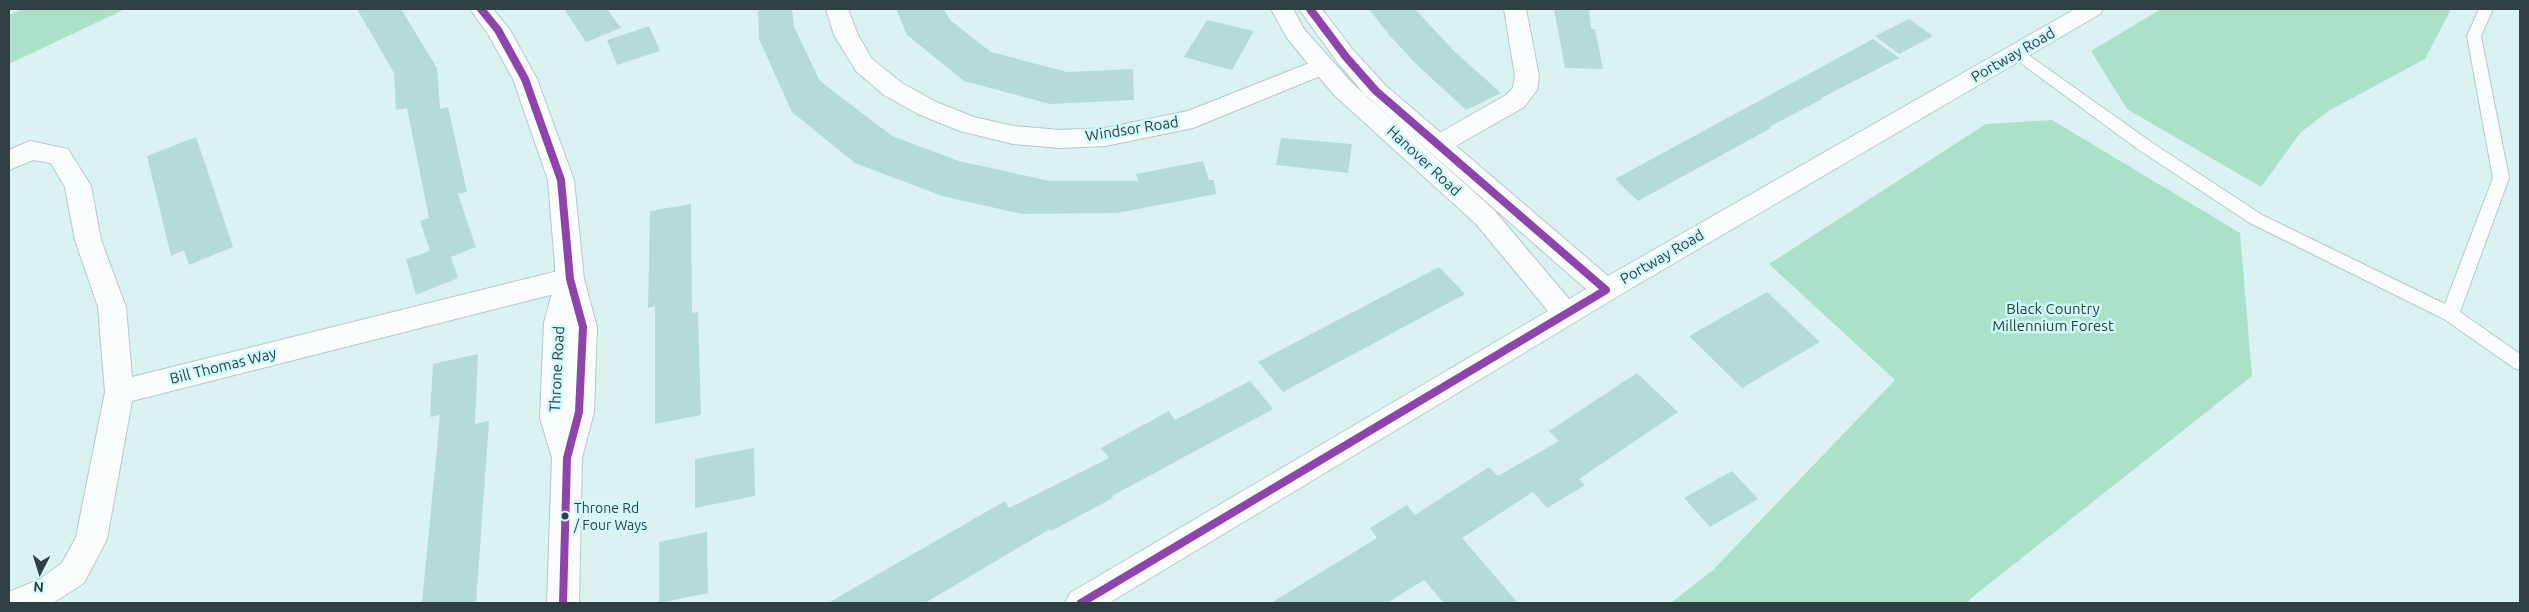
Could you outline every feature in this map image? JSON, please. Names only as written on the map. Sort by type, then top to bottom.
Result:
[{"type":"street","name":"Throne Road","points":[[481,9],[498,30],[525,79],[561,180],[570,278],[558,323],[555,418],[567,458],[563,603]]},
{"type":"street","name":"Windsor Road","points":[[837,9],[846,35],[864,65],[893,89],[927,108],[970,125],[1013,135],[1060,139],[1105,137],[1193,119],[1346,57]]},
{"type":"street","name":"Hanover Road","points":[[1282,9],[1295,33],[1342,88],[1428,150],[1606,290]]},
{"type":"street","name":"Hanover Road","points":[[1310,9],[1346,57],[1428,150],[1566,314]]},
{"type":"street","points":[[1428,150],[1515,101],[1525,90],[1527,76],[1515,9]]},
{"type":"street","name":"Portway Road","points":[[1081,603],[1606,290],[2092,9]]},
{"type":"street","points":[[19,155],[59,155],[78,186],[88,240],[112,307],[119,392],[91,539],[73,573],[51,590],[19,603]]},
{"type":"street","name":"Bill Thomas Way","points":[[119,392],[570,278]]},
{"type":"lane","points":[[2450,314],[2501,178],[2474,36],[2486,9]]},
{"type":"lane","points":[[2015,53],[2145,146],[2256,219],[2450,314],[2520,363]]},
{"type":"green space","points":[[23,9],[125,9],[9,64],[9,15]]},
{"type":"green space","points":[[2161,9],[2451,9],[2425,59],[2330,110],[2301,132],[2261,187],[2127,109],[2091,51]]},
{"type":"green space","name":"Black Country Millennium Forest","points":[[2052,120],[2240,233],[2252,376],[1970,599],[1968,603],[1671,603],[1713,570],[1895,380],[1769,264],[1986,124]]},
{"type":"building","points":[[357,9],[401,9],[437,68],[440,109],[448,107],[467,192],[458,194],[476,247],[451,257],[458,278],[416,295],[406,259],[430,251],[420,221],[429,218],[407,108],[396,110],[394,73]]},
{"type":"building","points":[[564,9],[607,9],[621,28],[586,42]]},
{"type":"building","points":[[758,9],[792,9],[794,27],[820,81],[892,136],[959,161],[1050,181],[1138,181],[1136,174],[1203,161],[1209,180],[1214,180],[1216,194],[1117,213],[1022,214],[942,196],[855,163],[792,112],[759,39]]},
{"type":"building","points":[[896,9],[944,9],[950,20],[991,52],[1067,72],[1133,69],[1134,100],[1050,104],[964,81],[907,35]]},
{"type":"building","points":[[1369,9],[1415,9],[1454,51],[1501,93],[1466,110],[1416,64],[1390,36]]},
{"type":"building","points":[[1554,9],[1589,9],[1591,29],[1595,29],[1603,69],[1565,68]]},
{"type":"building","points":[[1909,19],[1933,36],[1899,54],[1875,36]]},
{"type":"building","points":[[1207,20],[1254,31],[1232,70],[1184,57]]},
{"type":"building","points":[[649,26],[660,51],[617,65],[607,40]]},
{"type":"building","points":[[1873,39],[1899,58],[1821,98],[1769,127],[1771,128],[1638,201],[1615,179]]},
{"type":"building","points":[[196,137],[233,247],[189,265],[184,250],[171,256],[147,156]]},
{"type":"building","points":[[1281,138],[1352,144],[1348,173],[1276,165]]},
{"type":"building","points":[[691,204],[692,313],[698,312],[701,415],[655,424],[655,306],[648,308],[650,211]]},
{"type":"building","points":[[1439,267],[1465,294],[1283,392],[1258,362]]},
{"type":"building","points":[[1767,292],[1820,342],[1742,388],[1689,336]]},
{"type":"building","points":[[478,354],[475,424],[489,421],[476,603],[422,603],[440,415],[430,417],[433,364]]},
{"type":"building","points":[[1637,373],[1678,412],[1579,479],[1585,485],[1547,508],[1533,492],[1462,538],[1518,603],[1444,603],[1424,580],[1387,603],[1271,603],[1377,538],[1370,528],[1407,505],[1415,515],[1489,467],[1498,476],[1559,441],[1549,431]]},
{"type":"building","points":[[1250,381],[1273,409],[1112,496],[1113,498],[1051,531],[1050,529],[925,603],[828,603],[1005,501],[1009,508],[1109,458],[1101,448],[1169,411],[1175,420]]},
{"type":"building","points":[[754,448],[755,496],[695,508],[695,459]]},
{"type":"building","points":[[1732,471],[1758,499],[1710,527],[1684,498]]},
{"type":"building","points":[[707,532],[708,593],[659,603],[659,542]]},
{"type":"transit line","points":[[481,9],[498,30],[525,79],[561,180],[570,279],[583,327],[579,412],[567,458],[563,603]]},
{"type":"transit line","points":[[1081,603],[1606,290],[1376,91],[1346,57],[1310,9]]},
{"type":"place","name":"Throne Rd / Four Ways","points":[[565,516]]}]
